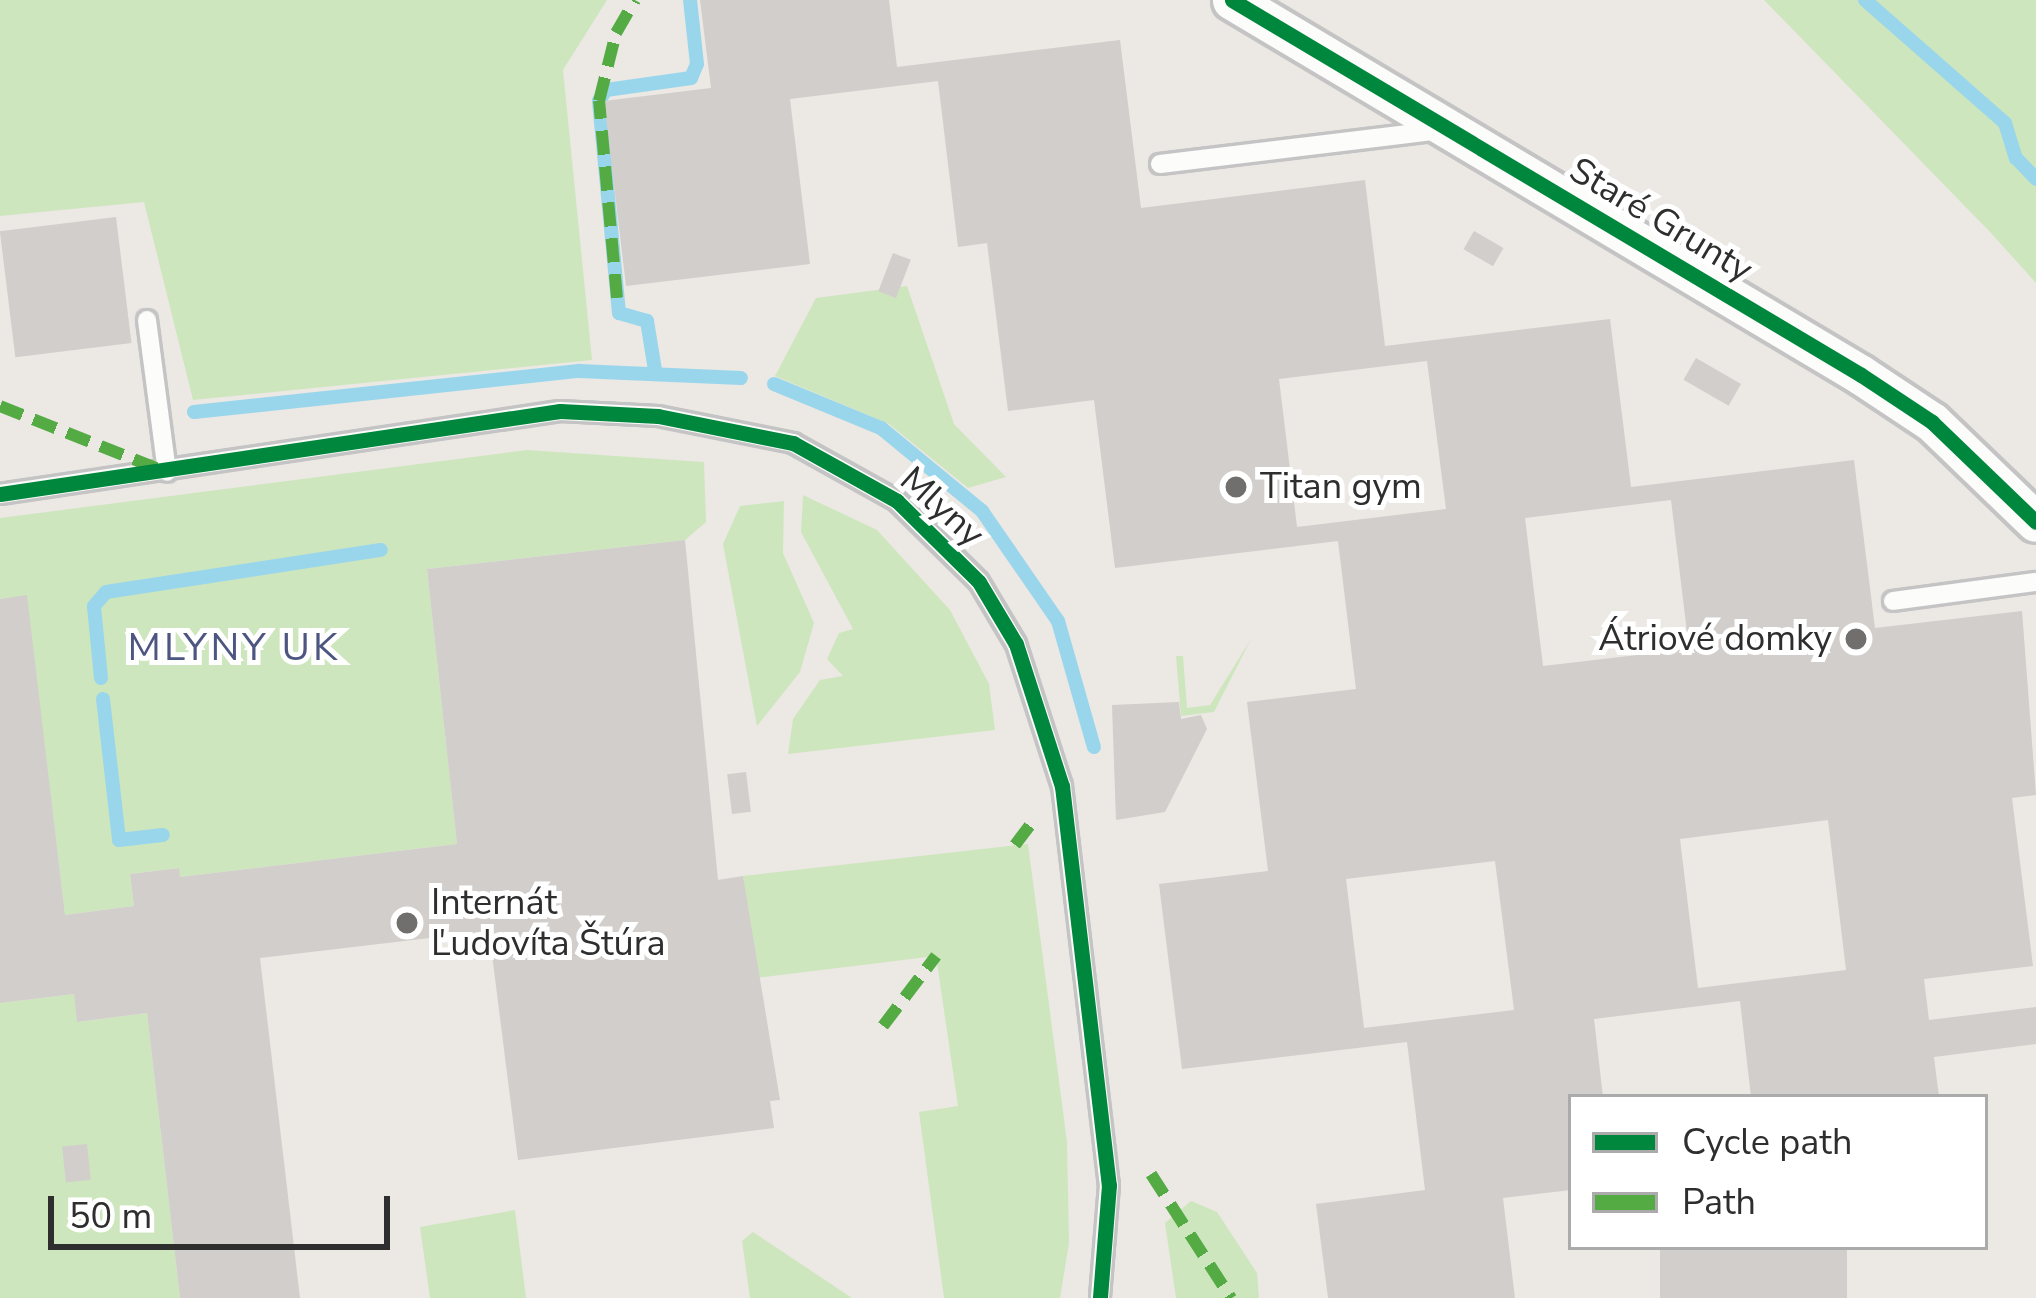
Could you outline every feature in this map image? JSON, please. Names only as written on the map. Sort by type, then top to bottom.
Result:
[{"type":"street","name":"Staré Grunty","points":[[1232,0],[1932,422],[2036,523]]},
{"type":"lane","points":[[1160,164],[1448,129]]},
{"type":"lane","points":[[147,320],[167,472]]},
{"type":"lane","name":"Mlyny","points":[[0,494],[560,411],[658,416],[793,443],[897,500],[979,582],[1016,644],[1062,787],[1109,1185],[1100,1298]]},
{"type":"lane","points":[[1894,601],[2036,582]]},
{"type":"green space","points":[[0,0],[607,0],[563,70],[592,360],[193,400],[144,202],[0,216]]},
{"type":"green space","points":[[1764,0],[2036,0],[2036,283],[1991,233]]},
{"type":"green space","points":[[907,286],[954,424],[1006,477],[968,488],[889,424],[775,376],[816,298]]},
{"type":"green space","points":[[527,450],[704,462],[706,522],[685,540],[427,569],[457,844],[180,877],[178,868],[130,874],[134,906],[65,915],[26,596],[0,599],[0,518]]},
{"type":"green space","points":[[803,495],[877,530],[950,610],[989,684],[995,730],[788,754],[793,719],[820,680],[843,676],[827,659],[839,633],[853,629],[801,532]]},
{"type":"green space","points":[[784,501],[783,553],[814,623],[800,672],[757,726],[723,544],[740,506]]},
{"type":"green space","points":[[1251,639],[1214,712],[1181,716],[1176,656],[1183,656],[1187,708],[1210,705]]},
{"type":"green space","points":[[1028,844],[1067,1142],[1069,1243],[1060,1298],[944,1298],[919,1112],[958,1106],[936,956],[755,978],[743,876]]},
{"type":"green space","points":[[74,994],[78,1022],[147,1013],[180,1298],[0,1298],[0,1003]]},
{"type":"green space","points":[[1191,1201],[1217,1212],[1257,1273],[1259,1298],[1176,1298],[1165,1223]]},
{"type":"green space","points":[[515,1210],[526,1298],[430,1298],[420,1227]]},
{"type":"green space","points":[[753,1232],[852,1298],[750,1298],[742,1241]]},
{"type":"building","name":"Átriové domky","points":[[700,0],[889,0],[897,67],[1120,40],[1141,208],[1365,180],[1385,346],[1610,319],[1631,487],[1854,460],[1875,628],[2022,611],[2036,795],[2012,798],[2033,966],[1924,979],[1929,1020],[2036,1007],[2036,1044],[1934,1057],[1939,1094],[1751,1094],[1740,1001],[1594,1019],[1603,1094],[1568,1094],[1568,1190],[1503,1198],[1515,1298],[1328,1298],[1316,1204],[1425,1190],[1407,1042],[1182,1069],[1159,884],[1268,871],[1247,702],[1356,689],[1338,541],[1115,568],[1094,400],[1008,411],[987,243],[958,247],[938,81],[790,99],[810,264],[626,286],[604,101],[711,88]],"holes":[[[1427,361],[1446,509],[1297,527],[1279,379]],[[1671,500],[1689,649],[1543,666],[1525,518]],[[1828,820],[1846,970],[1698,988],[1680,839]],[[1495,861],[1514,1010],[1364,1028],[1346,879]]]},
{"type":"building","points":[[116,217],[131,343],[15,357],[0,231]]},
{"type":"building","points":[[1474,231],[1503,248],[1493,266],[1464,249]]},
{"type":"building","points":[[893,253],[911,260],[896,298],[878,291]]},
{"type":"building","points":[[1696,358],[1741,384],[1729,406],[1684,380]]},
{"type":"building","name":"Internát Ľudovíta Štúra","points":[[685,540],[718,880],[743,876],[780,1100],[770,1101],[774,1128],[518,1160],[489,931],[260,958],[300,1298],[180,1298],[147,1013],[77,1022],[74,994],[0,1003],[0,599],[27,595],[65,915],[134,906],[130,874],[179,868],[180,877],[457,844],[427,569]]},
{"type":"building","points":[[1179,702],[1181,719],[1201,715],[1207,729],[1165,812],[1116,820],[1112,705]]},
{"type":"building","points":[[746,772],[751,812],[732,814],[727,774]]},
{"type":"building","points":[[87,1144],[91,1180],[66,1182],[62,1147]]},
{"type":"building","points":[[1660,1250],[1847,1250],[1847,1298],[1660,1298]]},
{"type":"waterway","points":[[655,370],[647,321],[619,313],[599,101],[606,90],[691,78],[697,64],[690,0]]},
{"type":"waterway","points":[[1865,0],[2005,123],[2016,158],[2036,179]]},
{"type":"waterway","points":[[194,412],[579,371],[741,378]]},
{"type":"waterway","points":[[774,384],[881,428],[982,511],[1058,621],[1094,747]]},
{"type":"waterway","points":[[101,678],[94,606],[106,592],[381,550]]},
{"type":"waterway","points":[[103,699],[119,840],[163,835]]},
{"type":"marked path","points":[[617,298],[599,101],[616,33],[635,0]]},
{"type":"marked path","points":[[0,406],[156,468]]},
{"type":"marked path","points":[[1015,845],[1033,821]]},
{"type":"marked path","points":[[883,1026],[936,956]]},
{"type":"marked path","points":[[1151,1174],[1231,1298]]},
{"type":"cycle path","points":[[1232,0],[1861,375],[1932,422],[2036,522]]},
{"type":"cycle path","points":[[0,494],[560,411],[658,416],[793,443],[897,501],[979,582],[1016,644],[1062,786],[1109,1185],[1100,1298]]},
{"type":"place","name":"Titan gym","points":[[1236,487]]},
{"type":"place","name":"Átriové domky","points":[[1856,639]]},
{"type":"place","name":"Internát Ľudovíta Štúra","points":[[407,923]]},
{"type":"district","name":"MLYNY UK","points":[[234,648]]}]
